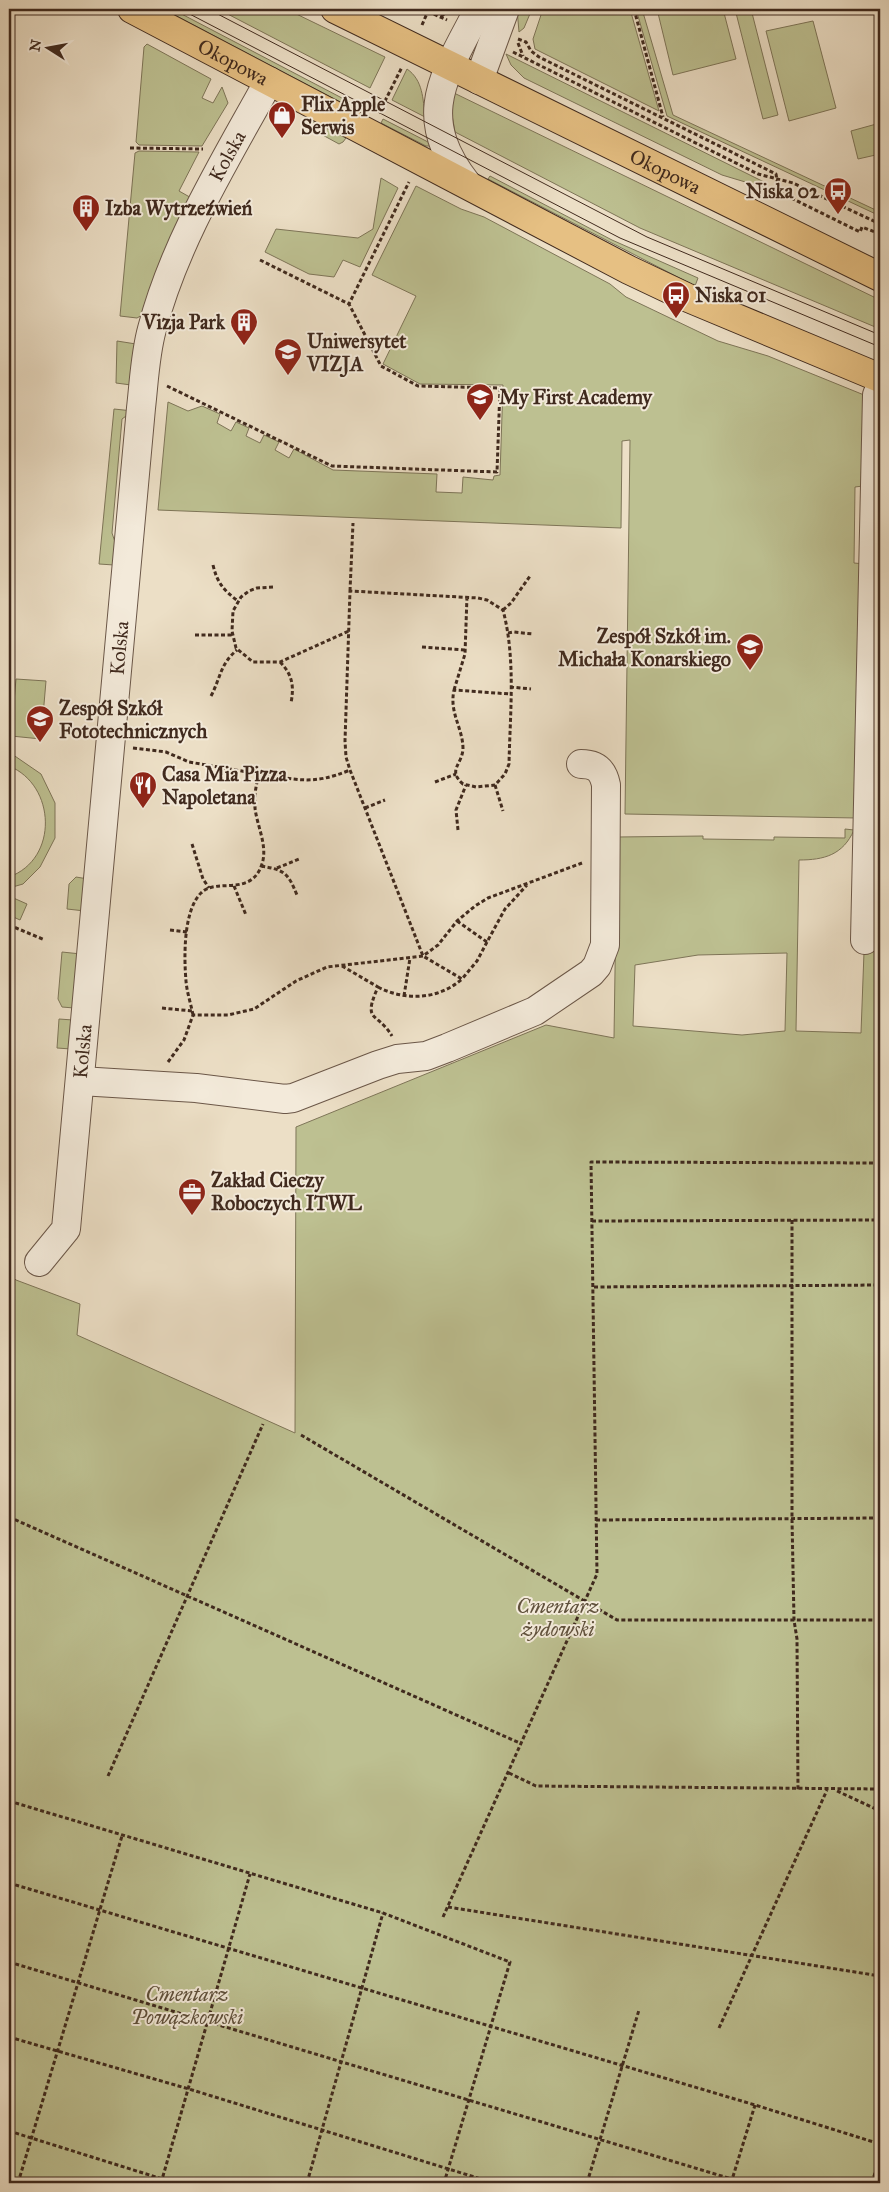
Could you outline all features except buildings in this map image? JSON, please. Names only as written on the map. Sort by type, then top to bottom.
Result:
[{"type":"main road","name":"Okopowa","points":[[132,9],[629,270],[686,297],[880,378]]},
{"type":"main road","name":"Okopowa","points":[[335,9],[880,277]]},
{"type":"street","points":[[450,66],[479,9]]},
{"type":"street","points":[[479,80],[505,9]]},
{"type":"street","name":"Okopowa","points":[[450,66],[440,92],[437,113],[439,130],[442,146],[451,164],[466,184]]},
{"type":"street","name":"Kolska","points":[[39,1262],[66,1229],[141,408],[151,330],[164,288],[185,239],[269,82]]},
{"type":"street","points":[[866,940],[877,395],[880,388]]},
{"type":"street","points":[[80,1082],[196,1088],[284,1099],[293,1098],[397,1059],[426,1056],[535,1011],[590,973],[597,966],[605,945],[606,785],[604,774],[591,764],[582,764]]},
{"type":"path","points":[[422,9],[452,22]]},
{"type":"path","points":[[441,17],[449,9]]},
{"type":"path","points":[[634,9],[664,117]]},
{"type":"path","points":[[420,29],[428,11]]},
{"type":"path","points":[[512,37],[526,42],[531,51],[539,57],[664,117],[776,174],[779,192],[860,232],[862,227],[880,234]]},
{"type":"path","points":[[511,51],[758,174],[793,183],[880,224]]},
{"type":"path","points":[[378,117],[404,64]]},
{"type":"path","points":[[130,148],[203,149]]},
{"type":"path","points":[[349,304],[412,178]]},
{"type":"path","points":[[164,385],[332,466],[497,472],[500,388],[418,386],[380,366],[349,304],[260,260]]},
{"type":"path","points":[[353,522],[346,757],[364,808],[423,956],[462,979]]},
{"type":"path","points":[[213,565],[217,580],[223,589],[238,601]]},
{"type":"path","points":[[503,610],[511,603],[530,576]]},
{"type":"path","points":[[273,587],[257,588],[241,596],[233,611],[232,636],[237,650],[253,662],[280,662],[349,631]]},
{"type":"path","points":[[350,591],[467,596],[486,600],[503,610],[508,633],[510,687],[509,764],[505,774],[495,785],[476,787],[466,785],[459,780],[456,774],[463,746],[454,717],[452,698],[465,650],[467,596]]},
{"type":"path","points":[[508,633],[532,634]]},
{"type":"path","points":[[195,635],[232,636]]},
{"type":"path","points":[[422,647],[465,650]]},
{"type":"path","points":[[211,696],[217,685],[223,664],[237,650]]},
{"type":"path","points":[[280,662],[288,671],[294,686],[290,703]]},
{"type":"path","points":[[510,687],[531,688]]},
{"type":"path","points":[[454,690],[510,694]]},
{"type":"path","points":[[130,748],[166,752],[189,762],[303,781],[320,780],[350,770]]},
{"type":"path","points":[[165,1065],[184,1040],[192,1013],[186,975],[187,932],[190,914],[196,900],[200,893],[209,888],[243,884],[250,880],[261,866],[263,845],[254,800],[259,774]]},
{"type":"path","points":[[435,782],[456,774]]},
{"type":"path","points":[[458,830],[456,810],[466,785]]},
{"type":"path","points":[[495,785],[504,811]]},
{"type":"path","points":[[364,808],[385,800]]},
{"type":"path","points":[[192,844],[203,879],[209,888]]},
{"type":"path","points":[[162,1008],[192,1013],[228,1015],[254,1009],[296,981],[312,973],[342,965],[423,956],[438,945],[457,921],[488,898],[606,854]]},
{"type":"path","points":[[275,869],[299,859]]},
{"type":"path","points":[[261,866],[282,870],[288,876],[297,895]]},
{"type":"path","points":[[342,965],[378,987],[404,996],[431,995],[449,989],[470,971],[505,909],[529,884]]},
{"type":"path","points":[[234,886],[246,915]]},
{"type":"path","points":[[457,921],[487,942]]},
{"type":"path","points":[[9,925],[45,940]]},
{"type":"path","points":[[170,930],[187,932]]},
{"type":"path","points":[[404,996],[410,958]]},
{"type":"path","points":[[378,987],[370,1007],[370,1012],[391,1035],[397,1049],[397,1059]]},
{"type":"path","points":[[444,1917],[597,1574],[591,1162],[880,1163]]},
{"type":"path","points":[[792,1220],[792,1519],[794,1620],[798,1649],[798,1790]]},
{"type":"path","points":[[592,1221],[880,1220]]},
{"type":"path","points":[[594,1286],[880,1285]]},
{"type":"path","points":[[108,1776],[186,1596],[264,1424]]},
{"type":"path","points":[[301,1435],[617,1620],[880,1620]]},
{"type":"path","points":[[9,1517],[522,1744]]},
{"type":"path","points":[[596,1520],[880,1518]]},
{"type":"path","points":[[509,1773],[536,1786],[798,1790],[880,1789]]},
{"type":"path","points":[[719,2028],[827,1790]]},
{"type":"path","points":[[834,1790],[880,1810]]},
{"type":"path","points":[[9,1801],[383,1913],[510,1962],[444,2183]]},
{"type":"path","points":[[18,2183],[122,1836]]},
{"type":"path","points":[[162,2181],[250,1874]]},
{"type":"path","points":[[9,1883],[622,2065],[880,2144]]},
{"type":"path","points":[[448,1907],[880,1976]]},
{"type":"path","points":[[307,2183],[383,1913]]},
{"type":"path","points":[[9,1962],[600,2138],[732,2181],[745,2183]]},
{"type":"path","points":[[587,2183],[639,2010]]},
{"type":"path","points":[[9,2037],[189,2089],[494,2183]]},
{"type":"path","points":[[732,2181],[755,2105]]},
{"type":"path","points":[[9,2131],[162,2181],[175,2183]]},
{"type":"path","points":[[872,2183],[880,2156]]},
{"type":"green space","points":[[163,9],[172,9],[361,108],[359,112]]},
{"type":"green space","points":[[218,9],[286,9],[385,57],[370,88]]},
{"type":"green space","points":[[517,9],[532,9],[524,28],[519,32]]},
{"type":"green space","points":[[543,9],[630,9],[659,111],[535,49],[533,39]]},
{"type":"green space","points":[[636,9],[642,9],[673,115],[880,212],[880,216],[667,116]]},
{"type":"green space","points":[[657,9],[723,9],[736,59],[673,75]]},
{"type":"green space","points":[[735,9],[751,9],[778,115],[763,119]]},
{"type":"green space","points":[[813,21],[836,108],[789,121],[766,31]]},
{"type":"green space","points":[[147,44],[211,79],[202,98],[213,103],[222,87],[228,103],[202,146],[139,145],[136,142],[144,47]]},
{"type":"green space","points":[[506,54],[764,182],[762,187],[722,175],[524,78],[511,65]]},
{"type":"green space","points":[[407,69],[419,84],[423,97],[425,117],[392,100]]},
{"type":"green space","points":[[454,93],[880,300],[880,329],[640,228],[455,132],[451,109]]},
{"type":"green space","points":[[383,119],[430,143],[430,146],[426,146],[381,123]]},
{"type":"green space","points":[[312,121],[346,138],[339,144],[308,127]]},
{"type":"green space","points":[[880,123],[880,154],[858,159],[851,131]]},
{"type":"green space","points":[[139,151],[199,152],[179,191],[195,200],[144,314],[137,318],[120,316],[135,153]]},
{"type":"green space","points":[[490,176],[612,240],[698,278],[695,286],[488,179]]},
{"type":"green space","points":[[381,178],[398,188],[360,267],[343,260],[334,277],[309,274],[265,252],[276,229],[358,238],[373,229]]},
{"type":"green space","points":[[416,186],[461,209],[484,217],[610,284],[626,297],[718,341],[768,356],[869,397],[863,486],[855,487],[854,563],[865,564],[857,818],[625,814],[630,440],[622,441],[621,528],[158,510],[168,402],[188,411],[202,406],[220,414],[217,423],[231,431],[236,422],[249,428],[246,436],[260,443],[264,435],[279,442],[275,450],[289,458],[294,449],[333,470],[437,474],[436,492],[462,493],[463,477],[493,480],[494,476],[500,475],[503,385],[420,384],[383,364],[416,296],[372,275]]},
{"type":"green space","points":[[117,341],[136,344],[131,385],[116,383]]},
{"type":"green space","points":[[114,409],[133,411],[122,419],[112,533],[119,554],[114,565],[99,564]]},
{"type":"green space","points":[[16,679],[46,681],[41,739],[11,736]]},
{"type":"green space","points":[[9,752],[41,774],[55,803],[55,838],[40,867],[23,884],[9,888],[9,877],[25,868],[37,855],[43,839],[45,822],[43,805],[36,789],[25,775],[9,766]]},
{"type":"green space","name":"Cmentarz żydowski","points":[[845,829],[854,830],[844,845],[832,854],[817,859],[799,860],[796,1031],[861,1033],[864,952],[876,941],[880,941],[880,2183],[9,2183],[9,1274],[16,1280],[80,1304],[77,1335],[295,1433],[296,1127],[546,1025],[614,1038],[617,837],[703,836],[703,839],[774,840],[774,837],[845,838]],"holes":[[[787,953],[785,1031],[742,1035],[633,1026],[635,965],[698,955]]]},
{"type":"green space","points":[[76,877],[88,879],[85,911],[67,909],[69,884]]},
{"type":"green space","points":[[9,896],[27,904],[20,920],[9,915]]},
{"type":"green space","points":[[62,952],[81,954],[74,1008],[62,1007],[58,999]]},
{"type":"green space","points":[[59,1019],[73,1020],[71,1049],[57,1048]]},
{"type":"tram line","points":[[180,9],[620,238],[880,347]]},
{"type":"tram line","points":[[208,9],[647,237],[880,335]]},
{"type":"place","name":"Flix Apple Serwis","points":[[282,139]]},
{"type":"place","name":"Niska 02","points":[[838,215]]},
{"type":"place","name":"Izba Wytrzeźwień","points":[[86,232]]},
{"type":"place","name":"Niska 01","points":[[676,319]]},
{"type":"place","name":"Vizja Park","points":[[244,346]]},
{"type":"place","name":"Uniwersytet VIZJA","points":[[288,376]]},
{"type":"place","name":"My First Academy","points":[[480,421]]},
{"type":"place","name":"Zespół Szkół im. Michała Konarskiego","points":[[750,671]]},
{"type":"place","name":"Zespół Szkół Fototechnicznych","points":[[40,743]]},
{"type":"place","name":"Casa Mia Pizza Napoletana","points":[[143,809]]},
{"type":"place","name":"Zakład Cieczy Roboczych ITWL","points":[[192,1216]]},
{"type":"park label","name":"Cmentarz Powązkowski","points":[[187,2006]]}]
